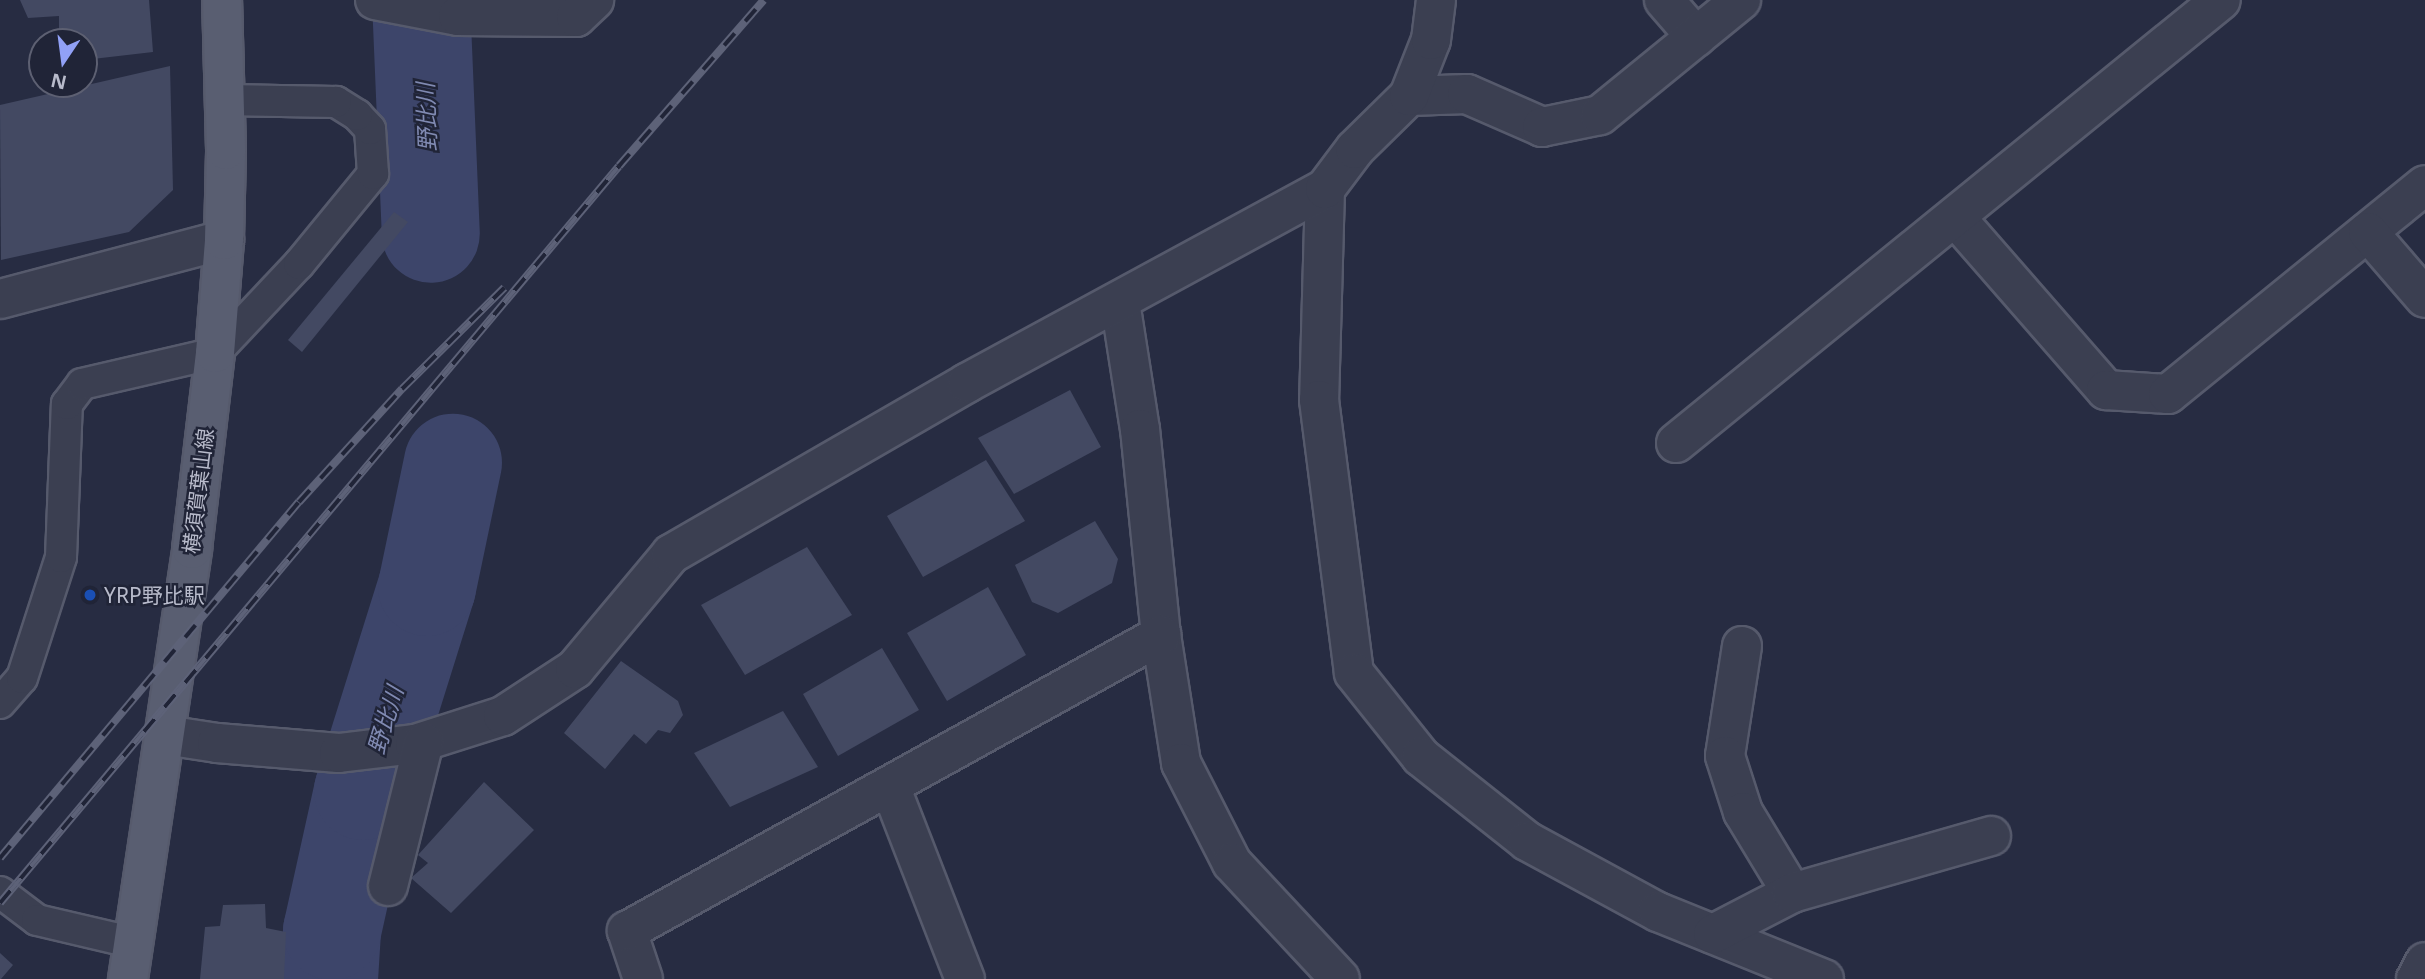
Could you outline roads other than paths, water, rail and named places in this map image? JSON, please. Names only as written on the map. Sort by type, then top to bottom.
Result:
[{"type":"main road","name":"横須賀葉山線","points":[[130,960],[165,735],[215,353],[224,240],[225,100],[222,0]]},
{"type":"street","points":[[378,1],[458,16],[576,17],[594,0]]},
{"type":"street","points":[[165,735],[217,743],[338,753],[420,743],[503,716],[575,669],[671,554],[967,383],[1325,189],[1355,149],[1409,96],[1431,40],[1436,0]]},
{"type":"street","points":[[1664,0],[1696,37]]},
{"type":"street","points":[[1409,96],[1467,94],[1542,127],[1600,115],[1741,0]]},
{"type":"street","points":[[1676,443],[2221,0]]},
{"type":"street","points":[[1955,217],[2106,390],[2168,394],[2425,186]]},
{"type":"street","points":[[1325,189],[1319,400],[1354,673],[1421,757],[1527,841],[1658,912],[1824,979]]},
{"type":"street","points":[[2368,232],[2425,298]]},
{"type":"street","points":[[0,299],[224,240]]},
{"type":"street","points":[[1120,302],[1140,429],[1161,635],[1181,762],[1232,863],[1340,979]]},
{"type":"street","points":[[643,979],[627,931],[1161,635]]},
{"type":"street","points":[[1742,646],[1725,756],[1743,812],[1792,892]]},
{"type":"street","points":[[388,886],[420,743]]},
{"type":"street","points":[[890,786],[965,979]]},
{"type":"street","points":[[1713,934],[1792,892],[1991,836]]},
{"type":"street","points":[[2416,979],[2425,962]]},
{"type":"lane","points":[[0,703],[22,678],[61,557],[67,404],[82,384],[215,353],[299,264],[373,174],[370,129],[357,115],[336,102],[225,100]]},
{"type":"lane","points":[[0,892],[37,920],[130,960]]},
{"type":"waterway","name":"野比川","points":[[421,0],[431,234]]},
{"type":"waterway","name":"野比川","points":[[329,979],[332,931],[363,791],[427,587],[453,463]]},
{"type":"railway","points":[[0,903],[619,166],[764,0]]},
{"type":"railway","points":[[0,858],[299,502],[402,389],[504,288]]},
{"type":"place","name":"YRP野比駅","points":[[90,595]]}]
